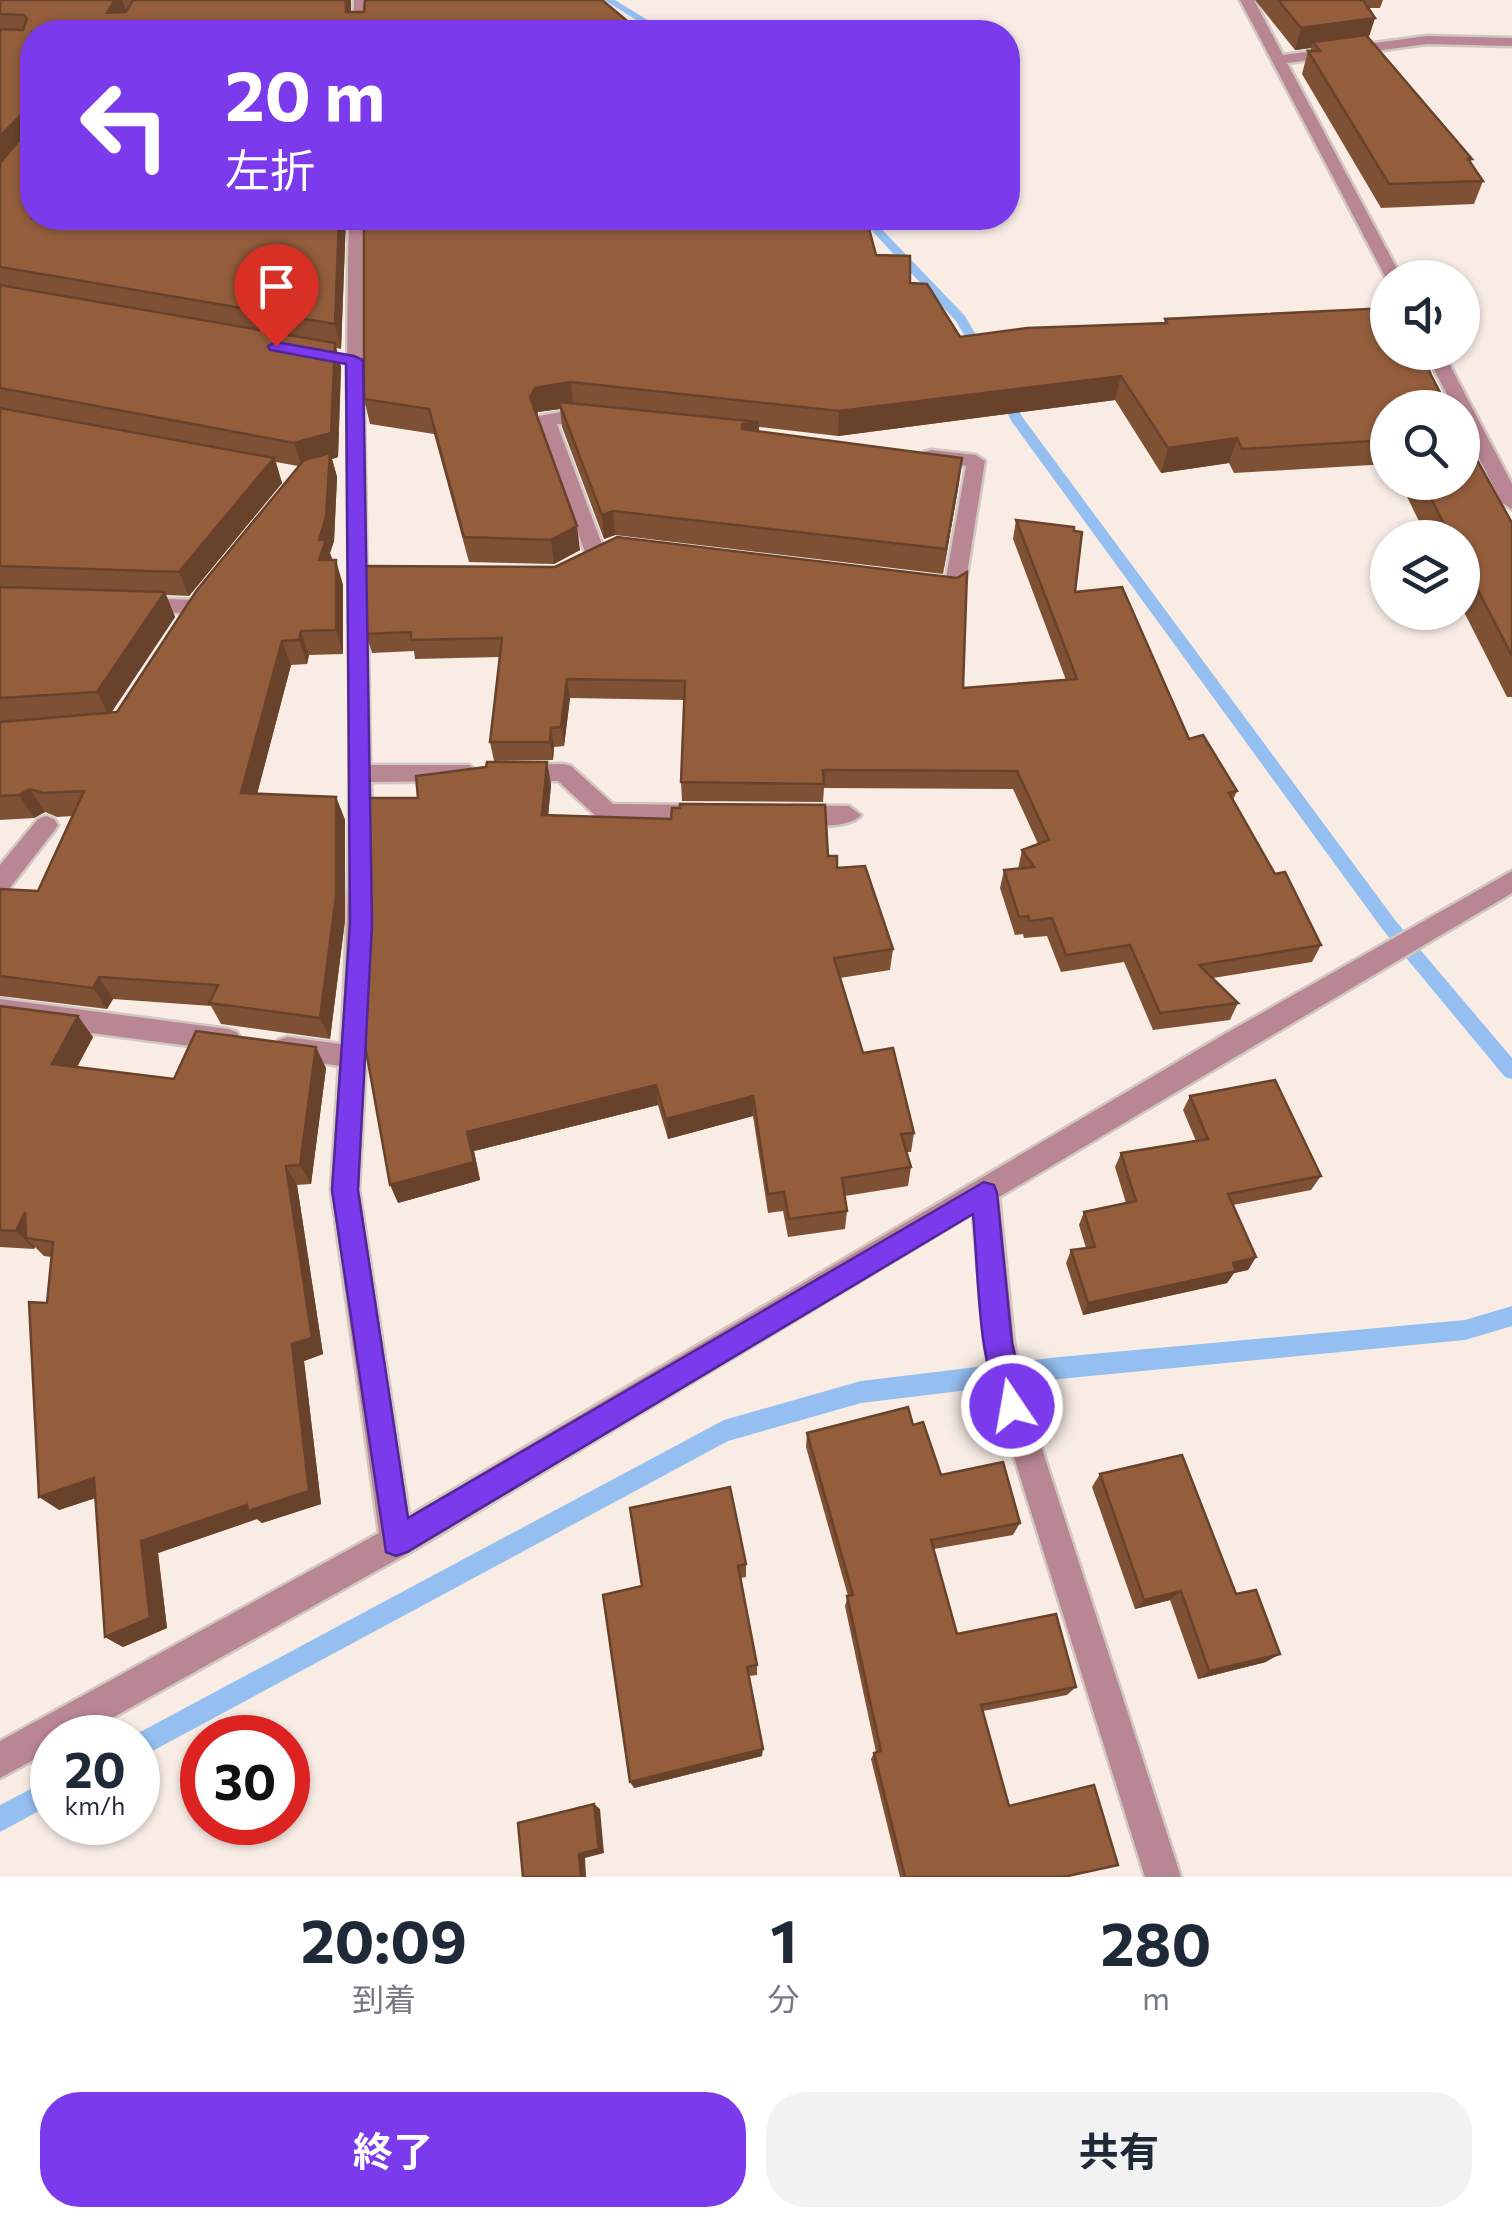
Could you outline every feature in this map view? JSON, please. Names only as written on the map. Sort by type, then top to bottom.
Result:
[{"type":"street","points":[[1247,0],[1384,260]]},
{"type":"street","points":[[1278,60],[1427,40],[1512,42]]},
{"type":"street","points":[[356,230],[345,359],[347,464],[366,568],[359,774],[361,924],[345,1190],[396,1541]]},
{"type":"street","points":[[1443,370],[1512,502]]},
{"type":"street","points":[[611,420],[573,416],[546,420],[590,558],[616,544]]},
{"type":"street","points":[[917,582],[955,586],[976,461],[918,455]]},
{"type":"street","points":[[118,604],[198,607]]},
{"type":"street","points":[[359,774],[563,772],[608,813],[719,814]]},
{"type":"street","points":[[775,814],[849,815]]},
{"type":"street","points":[[0,882],[46,825]]},
{"type":"street","points":[[0,1760],[396,1541],[1296,1003],[1512,880]]},
{"type":"street","points":[[0,1010],[353,1057]]},
{"type":"street","points":[[984,1193],[999,1343],[1012,1406],[1163,1877]]},
{"type":"building","points":[[0,0],[115,0],[107,13],[126,12],[133,0],[346,0],[346,12],[364,12],[365,0],[602,0],[626,20],[27,20],[24,15],[0,14]]},
{"type":"building","points":[[1278,0],[1363,0],[1375,18],[1301,28]]},
{"type":"building","points":[[0,29],[20,30],[20,116],[0,136]]},
{"type":"building","points":[[1366,35],[1472,159],[1468,159],[1483,181],[1389,184],[1308,51],[1320,51],[1313,42]]},
{"type":"building","points":[[20,139],[20,230],[339,230],[335,324],[0,267],[0,163]]},
{"type":"building","points":[[364,230],[869,230],[876,255],[910,256],[910,283],[927,284],[960,337],[1027,328],[1370,309],[1370,370],[1429,370],[1439,390],[1370,390],[1370,441],[1242,449],[1237,438],[1168,448],[1121,376],[839,411],[571,382],[535,388],[530,397],[577,526],[551,540],[464,537],[429,409],[364,399]]},
{"type":"building","points":[[0,285],[335,343],[331,433],[294,443],[0,388]]},
{"type":"building","points":[[559,402],[759,422],[742,424],[742,429],[962,458],[946,549],[613,511],[602,515]]},
{"type":"building","points":[[0,408],[274,458],[179,572],[0,566]]},
{"type":"building","points":[[330,453],[326,517],[319,540],[326,540],[319,560],[336,560],[336,630],[301,631],[299,640],[282,641],[241,793],[336,797],[336,897],[320,1018],[209,1003],[218,985],[99,977],[93,988],[0,976],[0,889],[38,891],[84,791],[43,793],[30,789],[19,795],[0,796],[0,722],[117,712],[197,590],[304,460]]},
{"type":"building","points":[[1480,465],[1512,523],[1512,656],[1480,594],[1480,520],[1442,520],[1432,500],[1480,500]]},
{"type":"building","points":[[1016,520],[1074,527],[1074,531],[1082,532],[1075,592],[1122,587],[1189,739],[1203,735],[1237,791],[1229,793],[1275,874],[1285,872],[1321,945],[1199,965],[1238,1003],[1160,1013],[1130,945],[1066,955],[1052,918],[1029,921],[1028,916],[1019,917],[1004,870],[1034,867],[1022,850],[1049,840],[1017,771],[823,770],[824,784],[681,782],[685,681],[567,679],[561,727],[551,728],[550,742],[490,742],[502,638],[411,640],[411,632],[366,634],[366,566],[555,567],[617,537],[957,578],[967,572],[963,688],[1077,679]]},
{"type":"building","points":[[0,587],[165,592],[97,692],[0,698]]},
{"type":"building","points":[[487,762],[547,762],[542,815],[671,819],[672,808],[680,808],[680,804],[825,805],[828,856],[837,856],[837,868],[865,866],[893,949],[834,958],[863,1053],[893,1048],[914,1133],[901,1134],[911,1167],[842,1178],[847,1211],[789,1219],[784,1192],[768,1194],[753,1096],[666,1119],[656,1085],[467,1132],[474,1162],[390,1185],[362,1028],[369,901],[368,798],[418,798],[416,776],[486,767]]},
{"type":"building","points":[[0,1006],[78,1016],[52,1064],[174,1079],[196,1031],[316,1047],[300,1165],[286,1166],[312,1338],[292,1344],[309,1491],[248,1511],[247,1505],[141,1541],[150,1618],[105,1637],[94,1478],[39,1497],[29,1302],[47,1303],[53,1242],[26,1238],[25,1212],[16,1231],[0,1230]]},
{"type":"building","points":[[1275,1080],[1321,1176],[1228,1194],[1256,1257],[1233,1263],[1236,1271],[1088,1303],[1071,1250],[1095,1247],[1084,1212],[1136,1201],[1121,1153],[1208,1139],[1190,1096]]},
{"type":"building","points":[[908,1407],[913,1425],[923,1422],[941,1475],[1003,1462],[1020,1523],[931,1540],[957,1634],[1056,1614],[1076,1687],[981,1705],[1009,1806],[1094,1785],[1118,1865],[1063,1877],[905,1877],[874,1753],[881,1751],[847,1596],[853,1595],[807,1433]]},
{"type":"building","points":[[1182,1455],[1236,1594],[1256,1590],[1280,1654],[1209,1671],[1181,1591],[1144,1600],[1100,1474]]},
{"type":"building","points":[[730,1487],[746,1564],[738,1566],[757,1665],[747,1667],[763,1749],[630,1782],[603,1595],[642,1586],[630,1508]]},
{"type":"building","points":[[594,1804],[599,1849],[579,1854],[581,1877],[523,1877],[518,1823]]},
{"type":"waterway","points":[[609,0],[642,20]]},
{"type":"waterway","points":[[876,230],[961,319],[981,354]]},
{"type":"waterway","points":[[1003,394],[1017,419],[1389,925],[1512,1071]]},
{"type":"waterway","points":[[160,1733],[724,1431],[861,1392],[1059,1368],[1465,1330],[1512,1316]]},
{"type":"waterway","points":[[0,1819],[30,1803]]},
{"type":"route","points":[[276,346],[354,360],[361,924],[345,1190],[396,1541],[984,1193],[999,1343],[1012,1406]]}]
